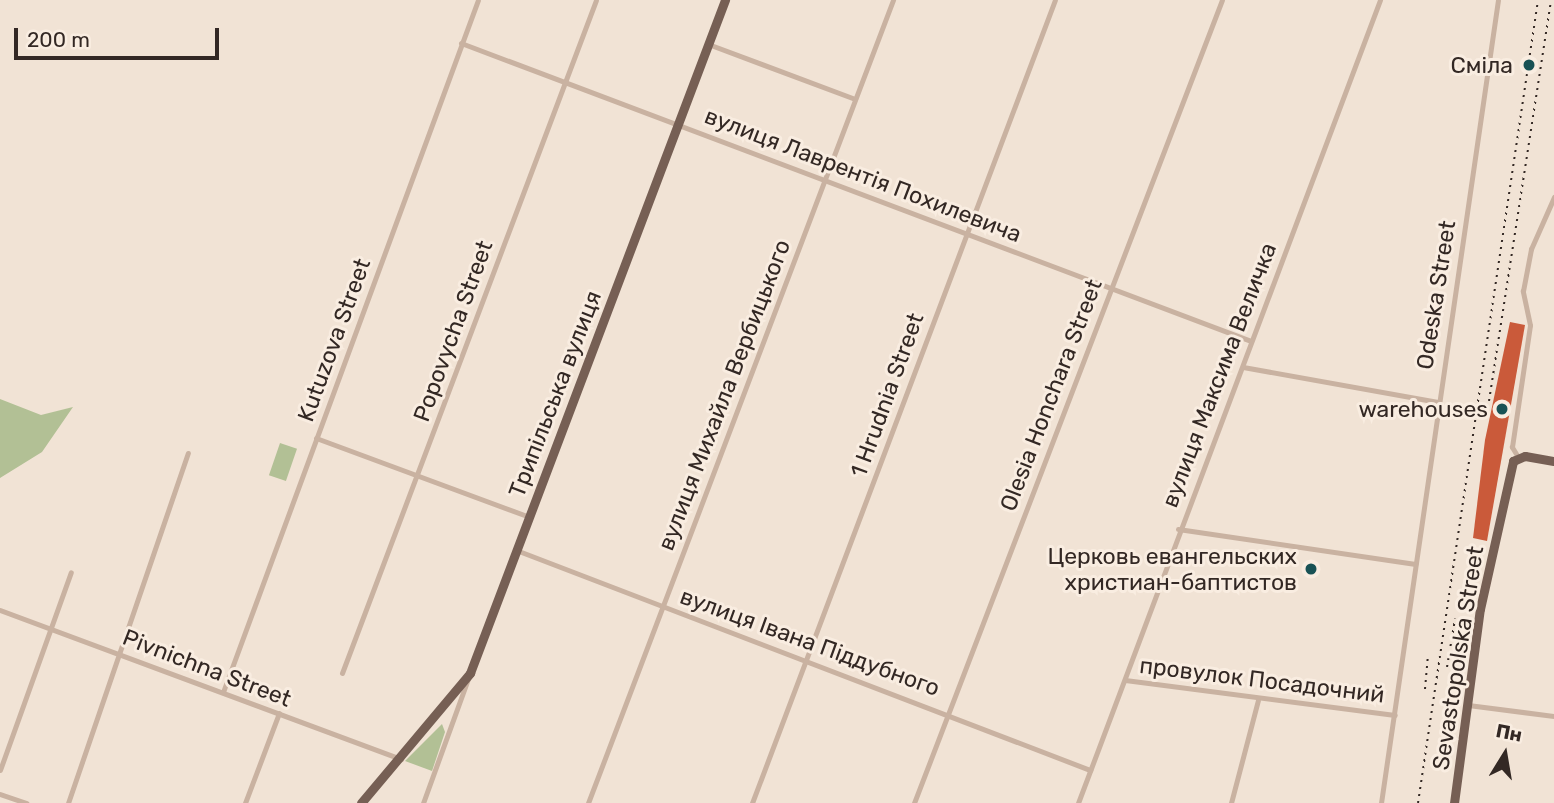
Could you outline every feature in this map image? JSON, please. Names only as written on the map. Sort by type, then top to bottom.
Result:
[{"type":"main road","name":"Трипільська вулиця","points":[[470,673],[725,0]]},
{"type":"main road","points":[[1518,457],[1554,461]]},
{"type":"main road","name":"Sevastopolska Street","points":[[1454,803],[1480,608],[1518,457]]},
{"type":"main road","points":[[360,803],[401,759],[470,673]]},
{"type":"street","name":"Kutuzova Street","points":[[223,692],[478,0]]},
{"type":"street","name":"Popovycha Street","points":[[342,673],[596,0]]},
{"type":"street","name":"вулиця Михайла Вербицького","points":[[588,803],[892,0]]},
{"type":"street","name":"1 Hrudnia Street","points":[[752,803],[1055,0]]},
{"type":"street","name":"Olesia Honchara Street","points":[[914,803],[1222,0]]},
{"type":"street","name":"вулиця Максима Величка","points":[[1078,803],[1178,529],[1243,367],[1380,0]]},
{"type":"street","name":"Odeska Street","points":[[1381,803],[1498,0]]},
{"type":"street","name":"вулиця Лаврентія Похилевича","points":[[461,43],[678,121],[1111,290],[1251,341]]},
{"type":"street","points":[[708,44],[855,99]]},
{"type":"street","name":"Sevastopolska Street","points":[[1518,457],[1512,447],[1530,325],[1522,291],[1531,249],[1554,197]]},
{"type":"street","points":[[1243,367],[1438,401]]},
{"type":"street","points":[[316,438],[529,517]]},
{"type":"street","points":[[68,803],[188,453]]},
{"type":"street","points":[[1178,529],[1415,564]]},
{"type":"street","name":"вулиця Івана Піддубного","points":[[516,550],[948,712],[1090,770]]},
{"type":"street","points":[[0,769],[71,572]]},
{"type":"street","name":"Pivnichna Street","points":[[0,610],[401,759]]},
{"type":"street","name":"Трипільська вулиця","points":[[423,803],[470,673]]},
{"type":"street","name":"провулок Посадочний","points":[[1125,680],[1258,700],[1395,715]]},
{"type":"street","points":[[1231,803],[1258,700]]},
{"type":"street","points":[[1468,705],[1554,716]]},
{"type":"street","points":[[245,803],[279,713]]},
{"type":"street","points":[[0,794],[26,803]]},
{"type":"green space","points":[[0,399],[41,415],[73,407],[42,452],[0,478]]},
{"type":"green space","points":[[280,443],[297,449],[286,481],[269,475]]},
{"type":"green space","points":[[442,724],[445,732],[432,771],[405,761]]},
{"type":"building","name":"warehouses","points":[[1510,322],[1525,325],[1487,541],[1473,538],[1485,440]]},
{"type":"railway","points":[[1418,803],[1538,0]]},
{"type":"railway","points":[[1489,401],[1551,0]]},
{"type":"railway","points":[[1447,667],[1455,619]]},
{"type":"railway","points":[[1425,689],[1428,656]]},
{"type":"place","name":"Сміла","points":[[1529,65]]},
{"type":"place","name":"warehouses","points":[[1502,409]]},
{"type":"place","name":"Церковь евангельских христиан-баптистов","points":[[1311,569]]}]
